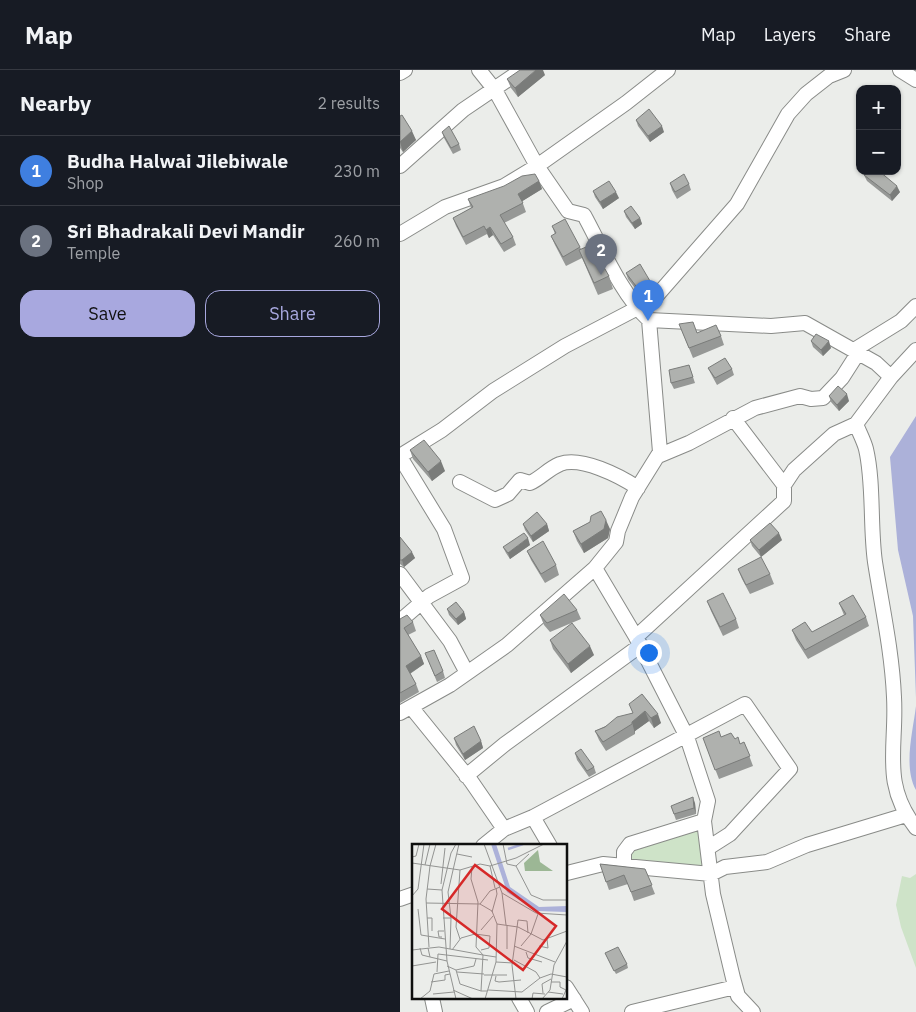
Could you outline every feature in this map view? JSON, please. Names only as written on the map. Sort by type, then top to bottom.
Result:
[{"type":"street","points":[[400,73],[405,70]]},
{"type":"street","points":[[479,70],[495,90],[537,166],[568,211],[584,215],[638,310],[649,320],[771,326],[805,323],[876,363],[891,377]]},
{"type":"street","points":[[400,166],[463,110],[522,70]]},
{"type":"street","points":[[400,234],[445,206],[504,186],[537,166],[626,103],[668,70]]},
{"type":"street","points":[[400,621],[422,602],[462,578],[444,529],[400,457],[442,430],[493,391],[565,346],[638,310],[653,300],[737,204],[788,114],[806,94],[828,76],[844,70]]},
{"type":"street","points":[[900,70],[916,80]]},
{"type":"street","points":[[658,456],[689,443],[755,408],[800,396],[811,399],[823,398],[842,378],[856,351],[901,321],[916,306]]},
{"type":"street","points":[[504,829],[466,776],[405,710],[467,673],[506,645],[595,568],[616,542],[618,531],[638,488],[660,452],[649,320]]},
{"type":"street","points":[[466,776],[638,641],[784,501],[784,485],[794,470],[834,434],[856,424],[891,377],[916,350]]},
{"type":"street","points":[[734,418],[784,485]]},
{"type":"street","points":[[856,424],[866,448],[875,561],[888,626],[894,699],[893,778],[897,797],[906,815],[916,828]]},
{"type":"street","points":[[460,482],[495,500],[508,494],[520,480],[530,483],[563,463],[578,463],[620,476],[638,488]]},
{"type":"street","points":[[595,568],[638,641],[687,737],[708,801],[704,820],[713,894],[735,987],[738,996],[753,1012]]},
{"type":"street","points":[[400,574],[450,641],[467,673]]},
{"type":"street","points":[[485,844],[504,829],[533,817],[687,737],[745,704],[790,769],[730,834],[708,848]]},
{"type":"street","points":[[568,873],[604,864],[711,874],[725,867],[767,862],[808,845],[906,815]]},
{"type":"street","points":[[533,817],[549,844]]},
{"type":"street","points":[[624,865],[624,852],[630,844],[704,820]]},
{"type":"street","points":[[400,899],[412,895]]},
{"type":"street","points":[[632,1012],[666,1008],[735,987]]},
{"type":"street","points":[[570,993],[582,1012]]},
{"type":"street","points":[[521,1000],[526,1012]]},
{"type":"street","points":[[547,1012],[562,1000]]},
{"type":"green space","points":[[702,824],[708,871],[627,863],[633,846]]},
{"type":"green space","points":[[916,874],[916,968],[901,927],[896,905],[902,876],[910,878]]},
{"type":"water","points":[[916,416],[916,698],[913,616],[898,550],[890,457]]},
{"type":"water","points":[[916,706],[916,790],[912,781],[909,760]]},
{"type":"building","points":[[520,70],[536,70],[515,88],[507,79]]},
{"type":"building","points":[[649,109],[662,126],[648,136],[636,120]]},
{"type":"building","points":[[402,115],[412,131],[400,142],[400,116]]},
{"type":"building","points":[[449,126],[459,144],[451,148],[442,132]]},
{"type":"building","points":[[535,174],[539,181],[518,194],[523,203],[500,215],[513,237],[501,244],[490,227],[486,230],[484,226],[463,237],[453,218],[473,207],[468,199],[504,186],[522,176]]},
{"type":"building","points":[[684,174],[689,184],[675,192],[670,183]]},
{"type":"building","points":[[864,175],[884,175],[897,186],[890,195]]},
{"type":"building","points":[[609,181],[616,192],[600,202],[593,191]]},
{"type":"building","points":[[631,206],[640,218],[632,223],[624,211]]},
{"type":"building","points":[[565,219],[580,247],[563,257],[551,236],[556,233],[552,226]]},
{"type":"building","points":[[591,245],[609,276],[594,283],[579,250]]},
{"type":"building","points":[[640,264],[650,281],[639,290],[626,273]]},
{"type":"building","points":[[693,322],[697,333],[716,325],[721,336],[689,348],[679,324]]},
{"type":"building","points":[[816,334],[829,341],[821,350],[811,341]]},
{"type":"building","points":[[725,358],[732,369],[715,378],[708,368]]},
{"type":"building","points":[[689,365],[693,377],[671,383],[669,370]]},
{"type":"building","points":[[838,386],[847,394],[837,405],[829,396]]},
{"type":"building","points":[[424,440],[441,461],[428,472],[410,450]]},
{"type":"building","points":[[601,511],[606,520],[604,529],[581,544],[573,531],[590,522],[591,516]]},
{"type":"building","points":[[537,512],[547,524],[531,536],[523,524]]},
{"type":"building","points":[[770,523],[779,533],[759,550],[750,540]]},
{"type":"building","points":[[524,533],[528,538],[508,553],[503,547]]},
{"type":"building","points":[[400,537],[412,552],[402,560],[400,560]]},
{"type":"building","points":[[543,541],[556,565],[541,574],[527,551]]},
{"type":"building","points":[[761,557],[770,574],[746,585],[738,569]]},
{"type":"building","points":[[723,593],[736,619],[720,627],[707,601]]},
{"type":"building","points":[[564,594],[577,610],[547,623],[540,615]]},
{"type":"building","points":[[853,595],[866,617],[805,650],[792,630],[805,622],[812,632],[846,614],[839,603]]},
{"type":"building","points":[[456,602],[464,612],[456,619],[447,609]]},
{"type":"building","points":[[407,615],[413,622],[404,628],[421,656],[406,666],[416,684],[400,693],[400,619]]},
{"type":"building","points":[[572,623],[590,646],[568,664],[550,640]]},
{"type":"building","points":[[434,650],[443,671],[435,676],[425,653]]},
{"type":"building","points":[[642,694],[658,714],[651,718],[645,711],[632,724],[603,742],[595,731],[605,727],[617,717],[633,713],[629,704]]},
{"type":"building","points":[[474,726],[481,741],[463,754],[454,738]]},
{"type":"building","points":[[719,731],[721,737],[731,733],[735,739],[738,737],[740,744],[744,742],[750,756],[715,770],[703,738]]},
{"type":"building","points":[[581,749],[594,767],[587,771],[575,753]]},
{"type":"building","points":[[693,797],[694,808],[674,814],[671,806]]},
{"type":"building","points":[[600,864],[645,869],[652,885],[631,892],[624,875],[606,882]]},
{"type":"building","points":[[618,947],[627,964],[614,971],[605,953]]},
{"type":"place","name":"Sri Bhadrakali Devi Mandir","points":[[601,275]]},
{"type":"place","name":"Budha Halwai Jilebiwale","points":[[648,321]]}]
